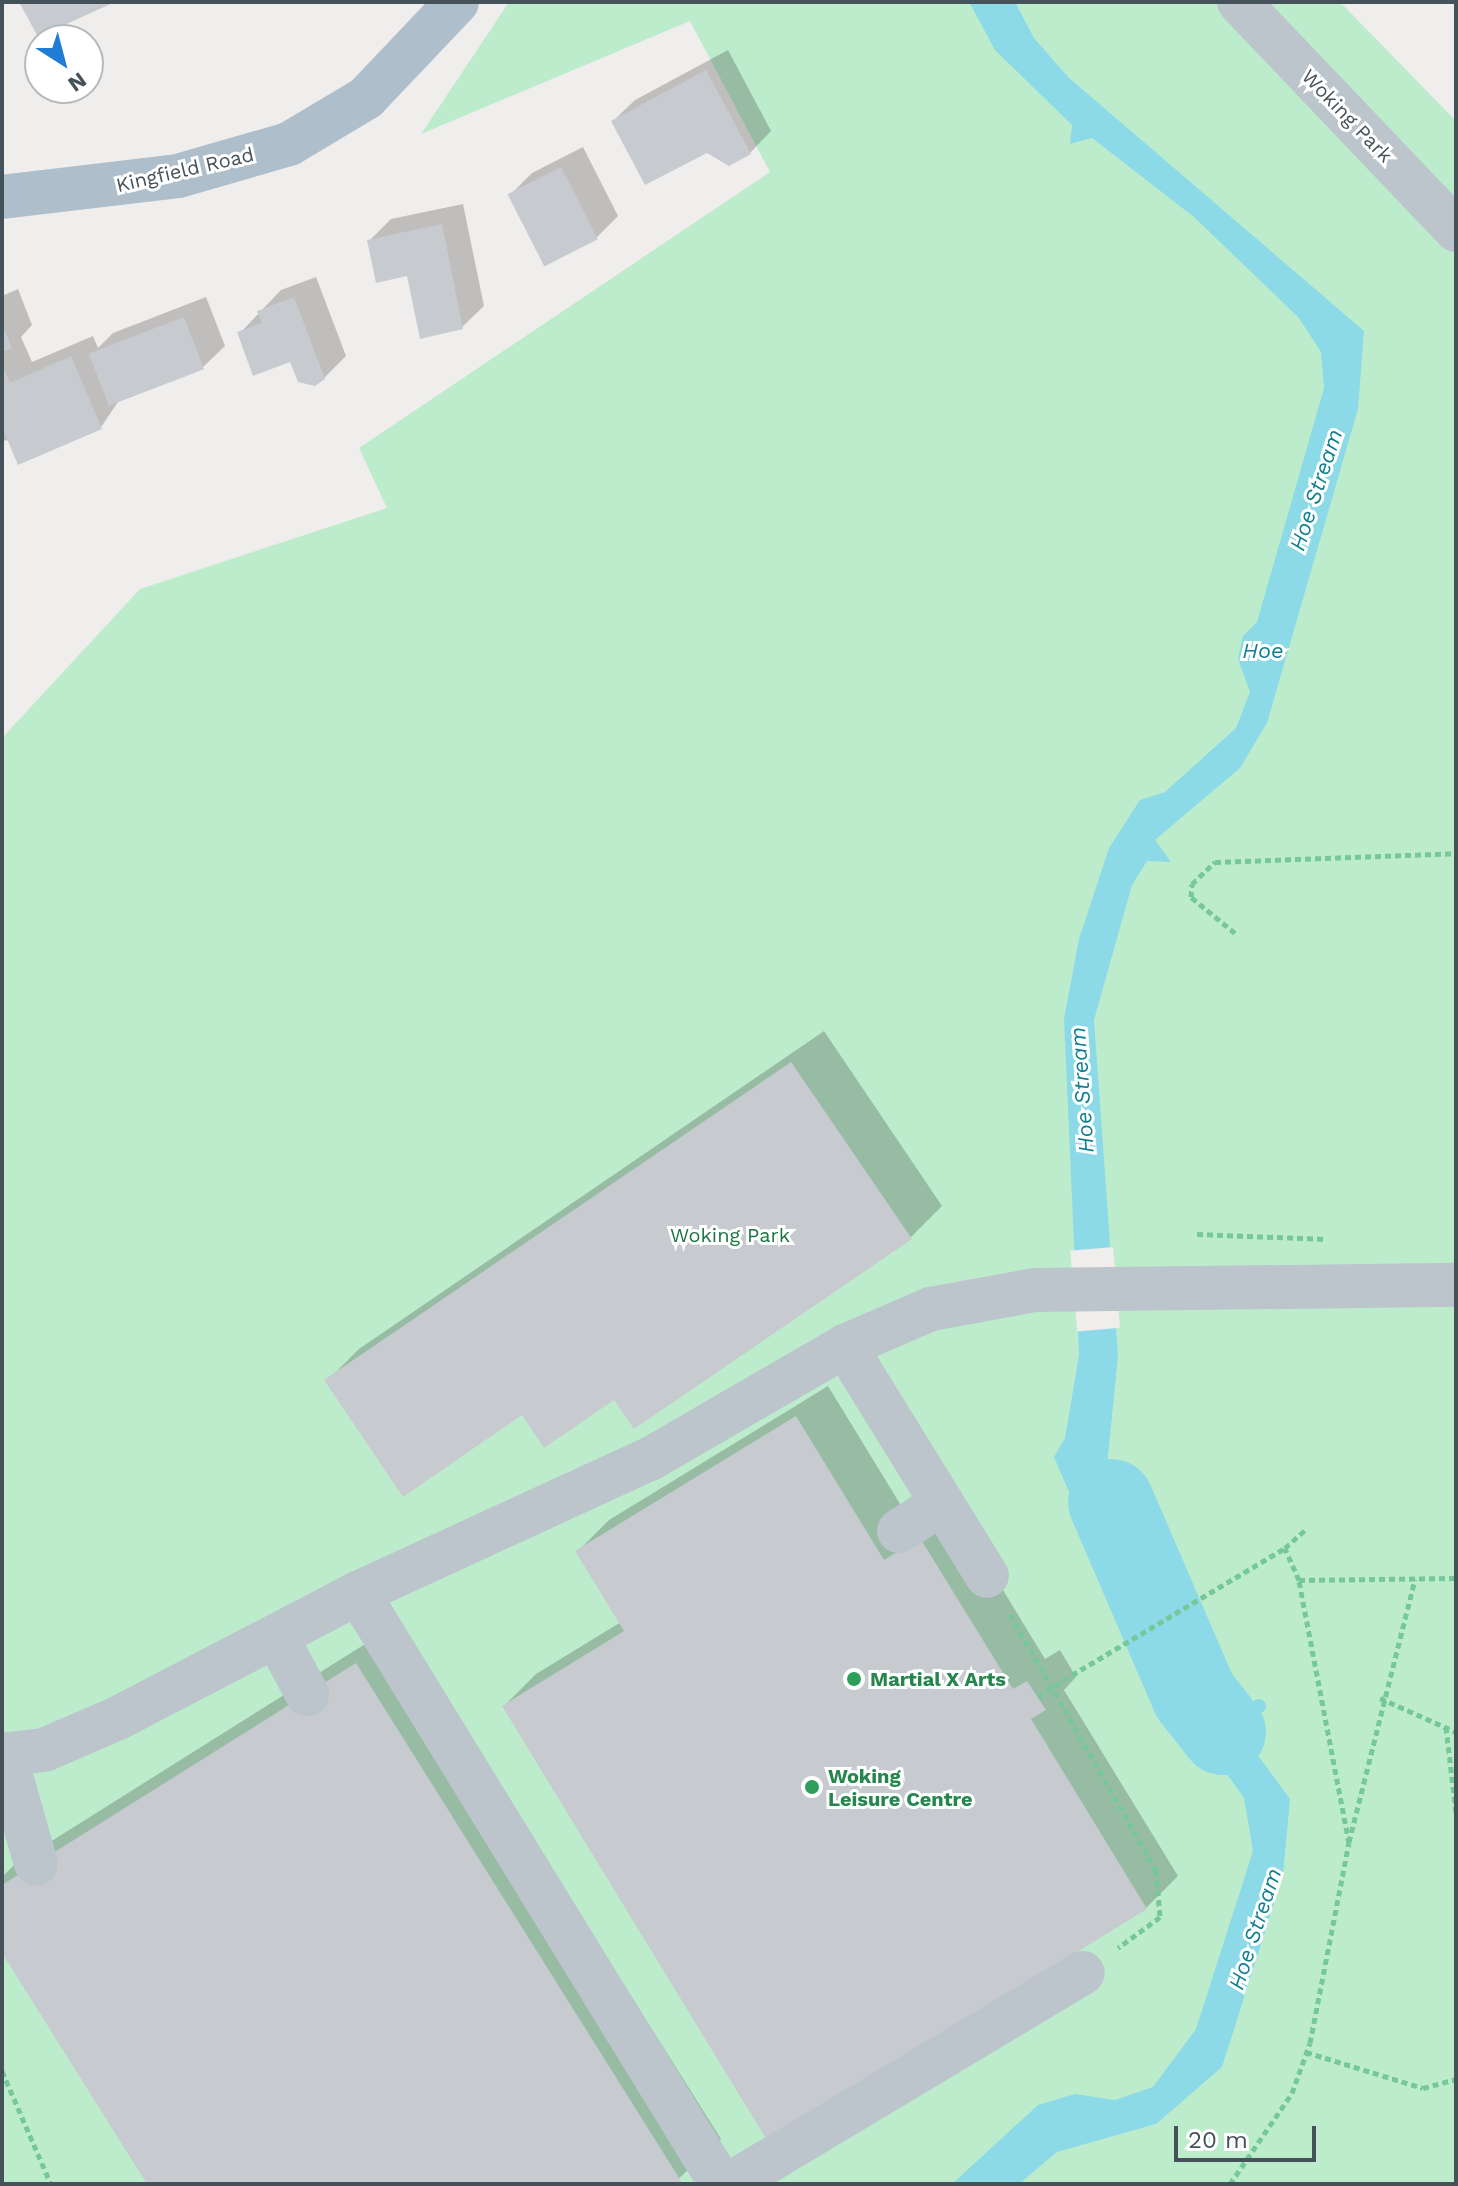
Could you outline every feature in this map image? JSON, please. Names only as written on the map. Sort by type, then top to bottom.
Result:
[{"type":"main road","name":"Kingfield Road","points":[[2,197],[178,176],[289,144],[366,98],[457,2]]},
{"type":"lane","name":"Woking Park","points":[[1239,2],[1456,230]]},
{"type":"lane","points":[[36,1864],[3,1755],[83,1734],[358,1593],[650,1459],[845,1346],[931,1309],[1035,1290],[1456,1285]]},
{"type":"lane","points":[[845,1346],[939,1505],[987,1576]]},
{"type":"lane","points":[[899,1531],[939,1505]]},
{"type":"lane","points":[[358,1593],[721,2184]]},
{"type":"lane","points":[[276,1636],[307,1694]]},
{"type":"lane","points":[[730,2184],[1083,1973]]},
{"type":"path","points":[[1235,933],[1191,897],[1192,884],[1215,862],[1456,853]]},
{"type":"path","points":[[1197,1234],[1320,1234],[1335,1244]]},
{"type":"path","points":[[1038,1697],[1266,1554],[1285,1548],[1306,1529]]},
{"type":"path","points":[[1285,1548],[1299,1580],[1349,1843]]},
{"type":"path","points":[[987,1576],[1156,1870],[1160,1917],[1083,1973]]},
{"type":"path","points":[[1299,1580],[1456,1578]]},
{"type":"path","points":[[1230,2184],[1292,2093],[1306,2052],[1380,1698],[1415,1579]]},
{"type":"path","points":[[1380,1698],[1456,1732]]},
{"type":"path","points":[[1446,1727],[1456,1812]]},
{"type":"path","points":[[1306,2052],[1423,2088],[1456,2079]]},
{"type":"path","points":[[2,2071],[51,2184]]},
{"type":"green space","name":"Woking Park","points":[[509,2],[1340,2],[1456,121],[1456,2184],[2,2184],[2,738],[140,589],[387,508],[359,448],[770,172],[690,21],[421,134]]},
{"type":"water","name":"Hoe","points":[[969,2],[1015,2],[1034,38],[1068,77],[1364,331],[1358,409],[1267,723],[1240,768],[1155,840],[1171,862],[1147,861],[1132,885],[1094,1020],[1118,1356],[1107,1466],[1168,1548],[1182,1593],[1144,1618],[1132,1567],[1076,1508],[1054,1457],[1065,1438],[1079,1355],[1064,1019],[1079,939],[1109,848],[1140,800],[1165,792],[1236,728],[1250,692],[1238,659],[1243,636],[1257,622],[1324,388],[1321,352],[1299,318],[1194,217],[1092,138],[1070,144],[1072,125],[995,50]]},
{"type":"water","points":[[1185,1618],[1194,1668],[1290,1799],[1283,1875],[1222,2067],[1156,2124],[1057,2152],[1019,2184],[952,2184],[1038,2105],[1075,2094],[1115,2100],[1153,2087],[1196,2029],[1253,1851],[1244,1798],[1168,1691],[1148,1640]]},
{"type":"pier","points":[[1113,1247],[1120,1328],[1077,1331],[1070,1251]]},
{"type":"building","points":[[19,2],[115,2],[67,24],[31,24]]},
{"type":"building","points":[[706,70],[751,154],[729,166],[707,153],[645,185],[611,121]]},
{"type":"building","points":[[561,167],[598,239],[544,266],[508,194]]},
{"type":"building","points":[[442,224],[463,329],[420,339],[407,276],[376,283],[367,240]]},
{"type":"building","points":[[294,297],[325,379],[315,386],[298,382],[290,362],[253,376],[237,332],[262,323],[257,311]]},
{"type":"building","points":[[184,317],[204,369],[109,406],[89,354]]},
{"type":"building","points":[[2,324],[12,348],[2,352]]},
{"type":"building","points":[[71,356],[102,429],[18,465],[2,427],[2,364],[10,383]]},
{"type":"building","points":[[791,1062],[912,1239],[634,1429],[614,1400],[544,1448],[522,1415],[403,1497],[324,1380]]},
{"type":"building","name":"Woking Leisure Centre","points":[[796,1416],[884,1560],[920,1538],[1013,1689],[1027,1681],[1046,1710],[1031,1719],[1147,1909],[768,2142],[502,1706],[624,1631],[575,1551]]},
{"type":"building","points":[[356,1663],[681,2181],[677,2184],[147,2184],[2,1953],[2,1885]]},
{"type":"waterway","name":"Hoe Stream","points":[[1111,1502],[1194,1695],[1223,1732]]},
{"type":"waterway","points":[[1222,1730],[1259,1706]]},
{"type":"place","name":"Martial X Arts","points":[[854,1679]]},
{"type":"place","name":"Woking Leisure Centre","points":[[812,1787]]}]
